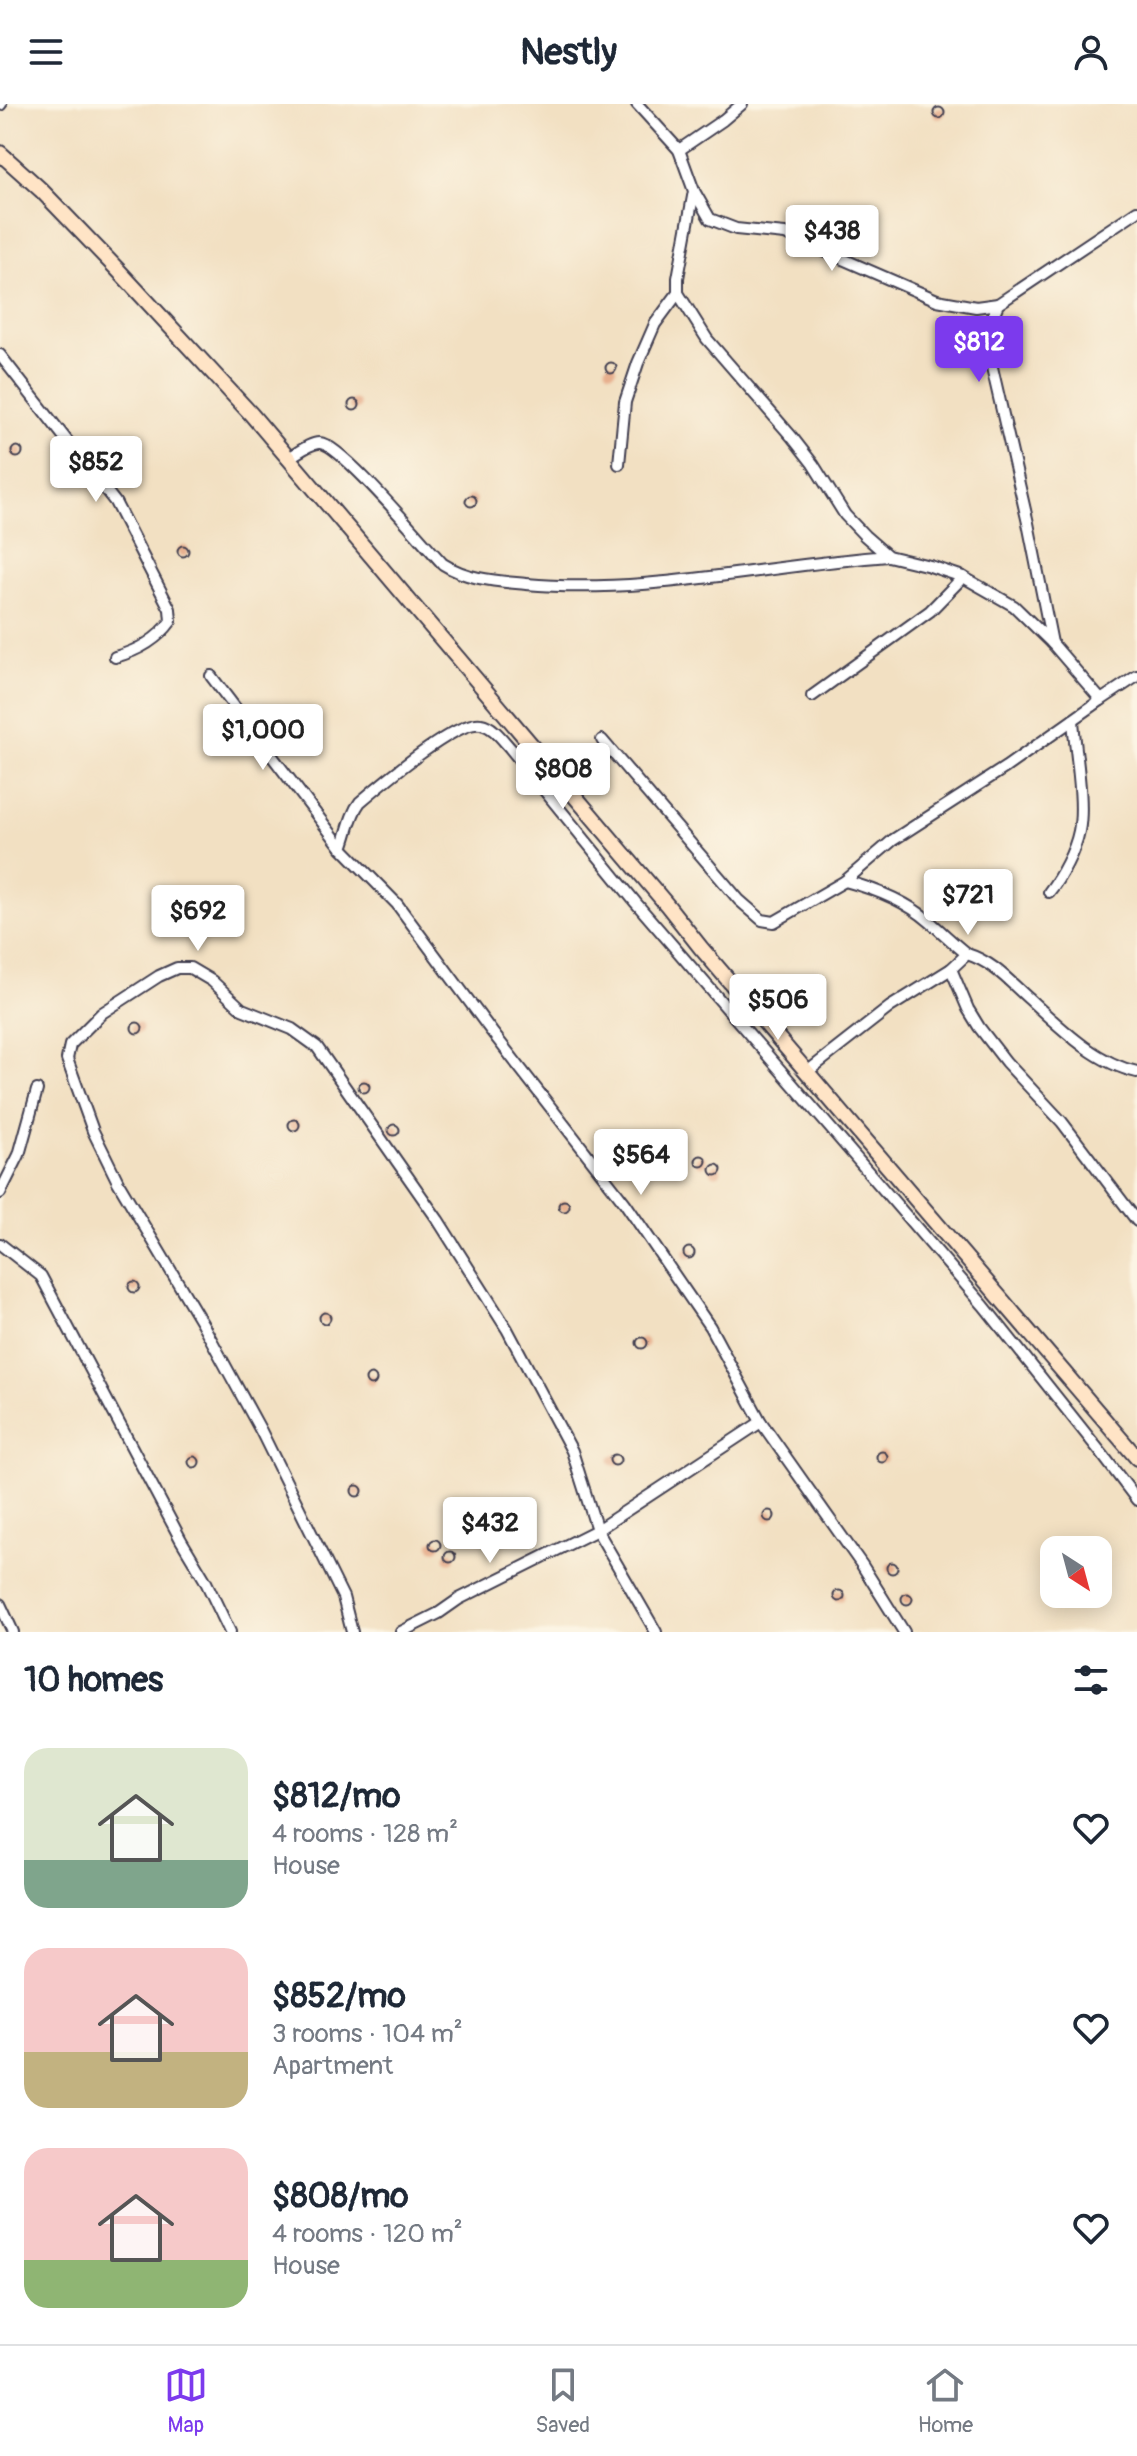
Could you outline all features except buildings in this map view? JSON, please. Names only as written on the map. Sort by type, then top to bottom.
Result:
[{"type":"street","points":[[637,104],[679,150],[694,191],[710,219],[736,229],[785,234],[937,300],[976,307],[998,304],[1137,211]]},
{"type":"street","points":[[679,150],[742,104]]},
{"type":"street","points":[[0,153],[41,190],[251,414],[1137,1458]]},
{"type":"street","points":[[694,191],[678,293],[707,339],[813,464],[845,515],[888,556]]},
{"type":"street","points":[[619,464],[625,402],[638,363],[655,324],[678,293]]},
{"type":"street","points":[[998,304],[987,330],[988,350],[1052,643]]},
{"type":"street","points":[[0,355],[115,502],[170,609],[171,621],[163,632],[138,649],[115,657]]},
{"type":"street","points":[[287,459],[318,442],[325,444],[352,464],[443,564],[456,572],[493,580],[555,587],[628,586],[888,556],[930,566],[963,577],[1014,606],[1052,643],[1101,700]]},
{"type":"street","points":[[812,696],[930,611],[963,577]]},
{"type":"street","points":[[211,676],[342,848],[397,904],[625,1203],[710,1327],[761,1422],[862,1565],[904,1632]]},
{"type":"street","points":[[602,740],[739,900],[762,920],[774,922],[845,881],[893,840],[994,776],[1137,676]]},
{"type":"street","points":[[1049,892],[1061,877],[1079,833],[1081,807],[1073,720]]},
{"type":"street","points":[[342,848],[353,812],[381,785],[423,752],[464,726],[478,723],[490,727],[636,903],[975,1296],[1137,1500]]},
{"type":"street","points":[[845,881],[902,902],[967,954],[1001,973],[1088,1049],[1109,1062],[1137,1072]]},
{"type":"street","points":[[807,1072],[890,1007],[951,969],[967,954]]},
{"type":"street","points":[[352,1632],[343,1597],[261,1431],[202,1323],[118,1182],[93,1131],[67,1059],[70,1045],[102,1013],[159,976],[177,968],[190,968],[212,981],[242,1009],[292,1029],[317,1047],[438,1220],[507,1329],[572,1451],[597,1530],[653,1631]]},
{"type":"street","points":[[951,969],[979,1027],[1006,1062],[1062,1122],[1137,1221]]},
{"type":"street","points":[[727,1008],[743,997]]},
{"type":"street","points":[[0,1193],[19,1155],[37,1090]]},
{"type":"street","points":[[0,1244],[41,1276],[230,1632]]},
{"type":"street","points":[[401,1632],[459,1599],[597,1530],[761,1422]]},
{"type":"street","points":[[0,1604],[13,1632]]}]
